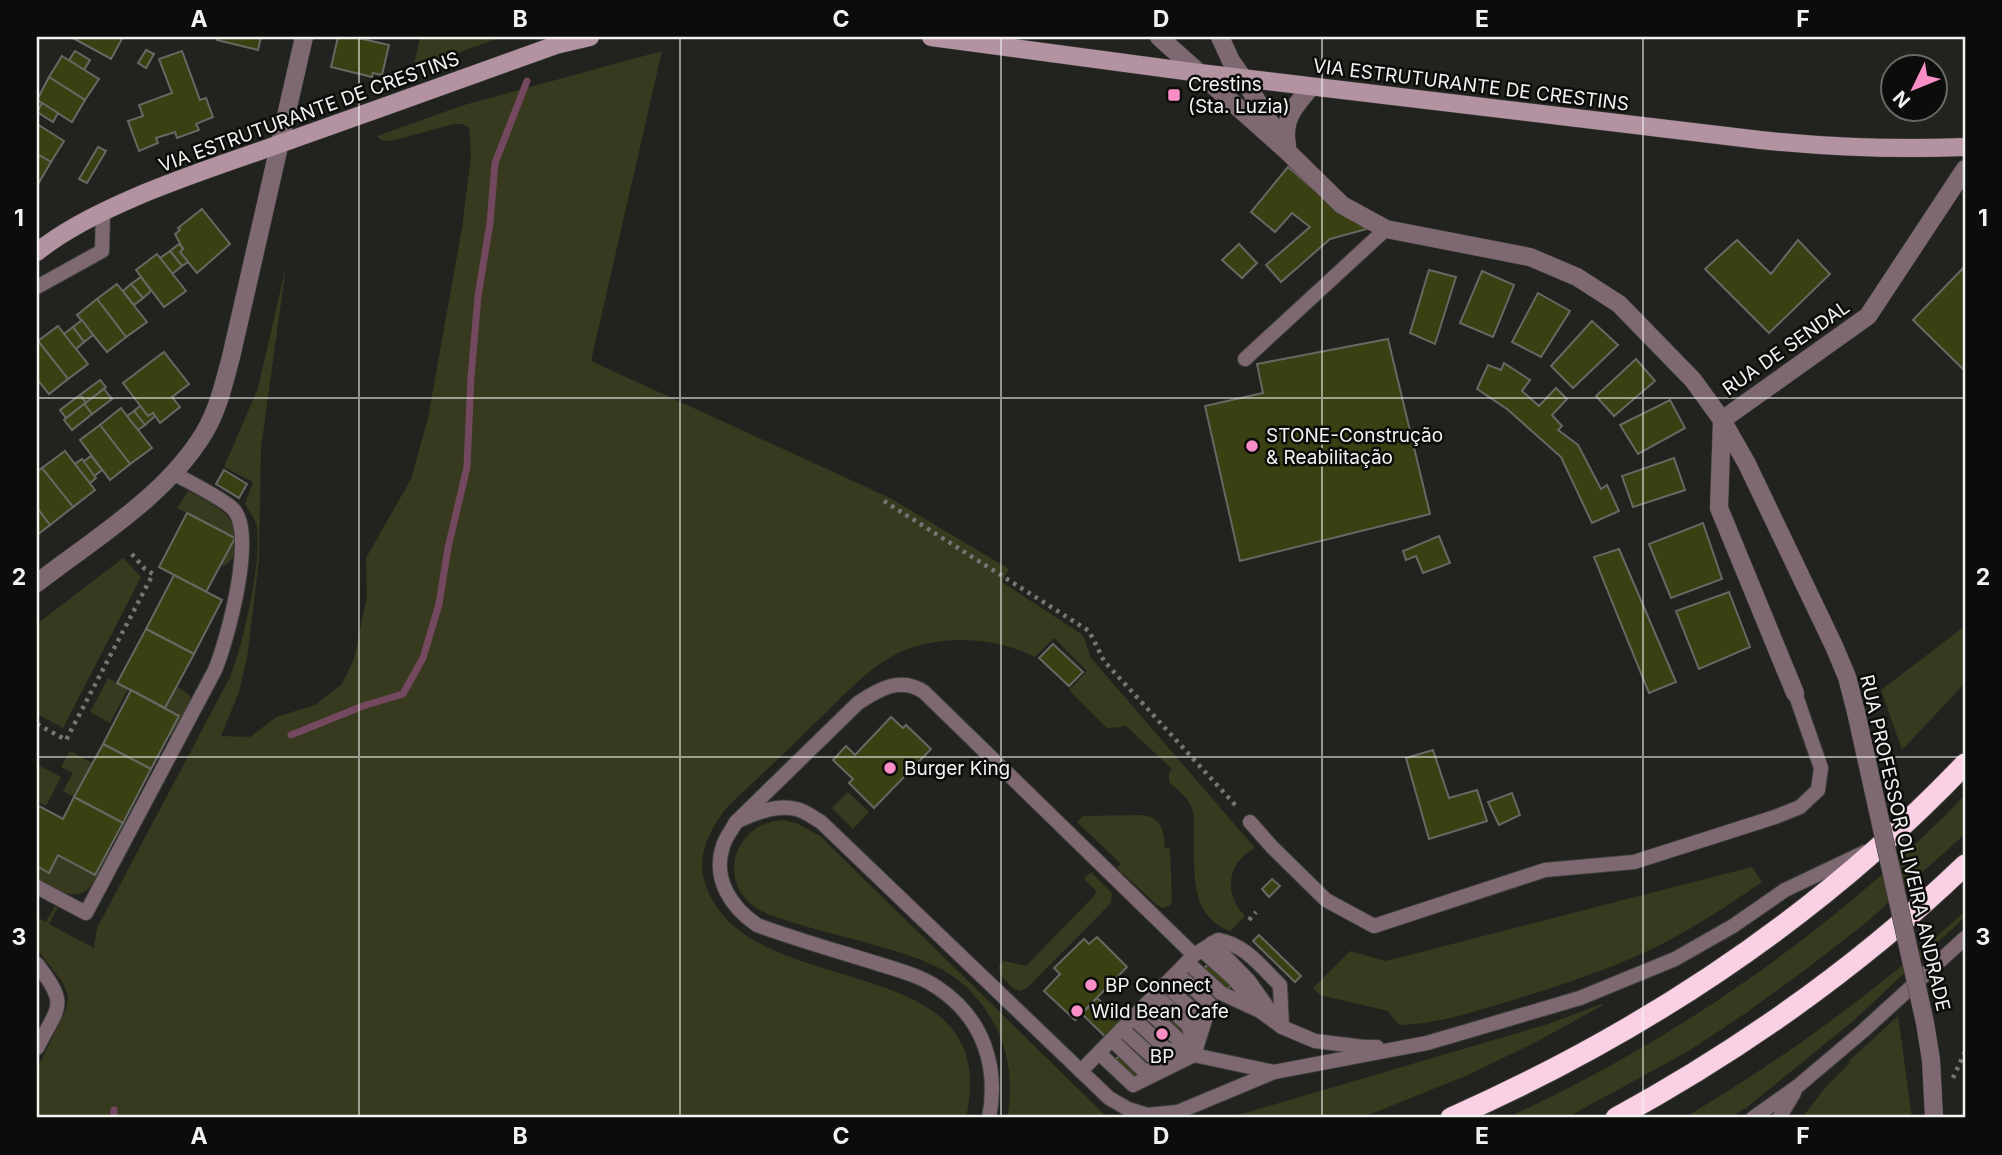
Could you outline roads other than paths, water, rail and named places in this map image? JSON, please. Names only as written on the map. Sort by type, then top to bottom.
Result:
[{"type":"highway","points":[[1451,1118],[1554,1071],[1704,982],[1777,930],[1884,842],[1965,764]]},
{"type":"highway","points":[[1616,1118],[1684,1080],[1802,1002],[1881,940],[1965,865]]},
{"type":"main road","name":"VIA ESTRUTURANTE DE CRESTINS","points":[[41,247],[103,213],[168,185],[556,46],[590,37]]},
{"type":"main road","name":"VIA ESTRUTURANTE DE CRESTINS","points":[[931,37],[1311,87],[1838,148],[1914,150],[1965,147]]},
{"type":"street","points":[[37,583],[146,499],[173,473],[205,431],[220,397],[304,37]]},
{"type":"street","name":"RUA PROFESSOR OLIVEIRA ANDRADE","points":[[1159,37],[1288,152],[1342,205],[1386,229],[1530,257],[1577,276],[1619,304],[1693,380],[1722,420],[1752,474],[1818,610],[1847,677],[1925,1023],[1931,1060],[1934,1118]]},
{"type":"street","name":"RUA PROFESSOR OLIVEIRA ANDRADE","points":[[1220,37],[1231,61],[1288,152]]},
{"type":"street","points":[[1288,152],[1286,124],[1294,107],[1311,87]]},
{"type":"street","name":"RUA DE SENDAL","points":[[1722,420],[1868,316],[1965,169]]},
{"type":"street","points":[[1722,420],[1719,508],[1795,693]]},
{"type":"lane","points":[[37,288],[102,251],[103,213]]},
{"type":"lane","points":[[1245,359],[1386,229]]},
{"type":"lane","points":[[37,887],[86,913],[215,670],[224,647],[232,622],[243,532],[234,509],[173,473]]},
{"type":"lane","points":[[989,1118],[993,1080],[986,1044],[966,1012],[938,987],[908,973],[757,925],[741,914],[729,897],[718,872],[723,845],[736,822],[858,703],[889,686],[905,683],[915,685],[950,715],[1194,957],[1234,979],[1259,1011],[1282,1027],[1315,1041],[1364,1048],[1427,1043]]},
{"type":"lane","points":[[1250,822],[1326,900],[1374,926],[1545,870],[1634,862],[1800,807],[1818,790],[1821,768],[1795,693]]},
{"type":"lane","points":[[736,822],[754,813],[772,809],[796,809],[821,822],[1109,1098],[1128,1109],[1147,1115],[1178,1112],[1274,1072],[1427,1043],[1580,998],[1631,979],[1698,946],[1733,926],[1785,890],[1884,842]]},
{"type":"lane","points":[[1753,1118],[1798,1086],[1863,1031],[1965,938]]},
{"type":"lane","points":[[1081,1071],[1194,957],[1218,940],[1232,942],[1242,948],[1280,985],[1282,1027]]},
{"type":"lane","points":[[1194,957],[1249,981],[1282,1027]]},
{"type":"lane","points":[[1099,1053],[1133,1085],[1195,1055],[1210,1004],[1194,957]]},
{"type":"lane","points":[[37,964],[59,998],[57,1009],[37,1048]]},
{"type":"lane","points":[[1160,990],[1189,1026],[1195,1055]]},
{"type":"lane","points":[[1138,1012],[1166,1049],[1274,1072]]},
{"type":"lane","points":[[1117,1034],[1145,1072],[1195,1055]]},
{"type":"lane","points":[[1779,1118],[1798,1086]]},
{"type":"waterway","points":[[291,735],[363,706],[403,694],[423,658],[439,604],[448,548],[467,467],[478,296],[490,223],[495,163],[527,81]]},
{"type":"waterway","points":[[114,1110],[114,1118]]},
{"type":"place","name":"Crestins (Sta. Luzia)","points":[[1174,95]]},
{"type":"place","name":"STONE-Construção & Reabilitação","points":[[1252,446]]},
{"type":"place","name":"Burger King","points":[[890,768]]},
{"type":"place","name":"BP Connect","points":[[1091,985]]},
{"type":"place","name":"Wild Bean Cafe","points":[[1077,1011]]},
{"type":"place","name":"BP","points":[[1162,1034]]}]
